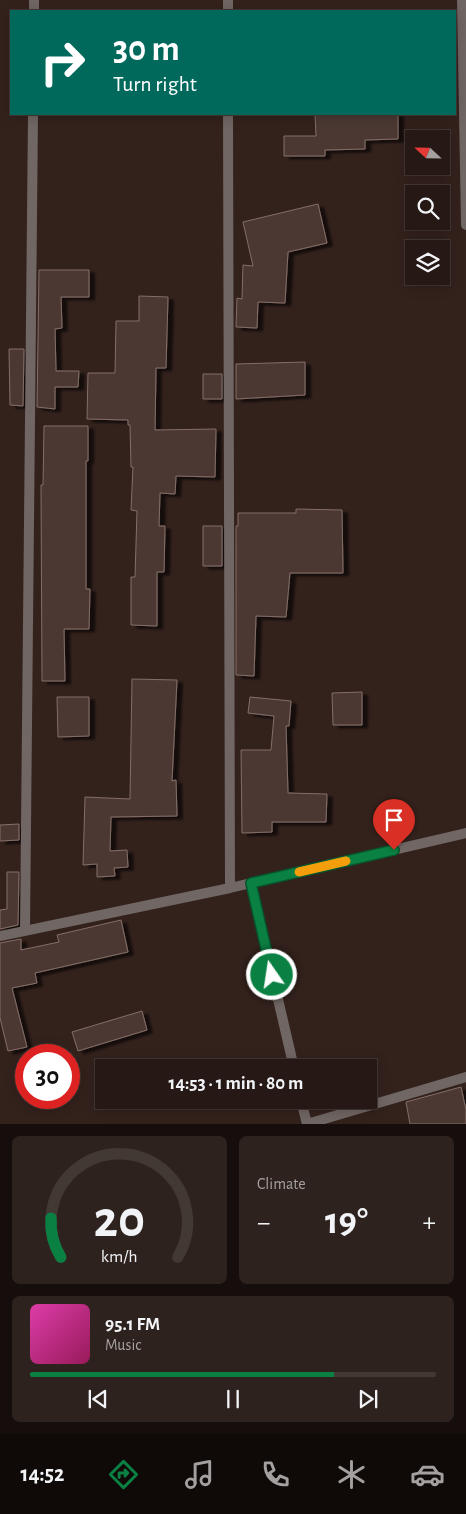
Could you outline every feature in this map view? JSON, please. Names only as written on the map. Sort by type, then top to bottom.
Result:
[{"type":"street","points":[[462,0],[466,225]]},
{"type":"street","points":[[25,929],[33,115]]},
{"type":"street","points":[[228,115],[230,888]]},
{"type":"street","points":[[0,936],[25,929],[230,888],[466,833]]},
{"type":"street","points":[[251,883],[292,1059]]},
{"type":"street","points":[[304,1109],[307,1124],[466,1077]]},
{"type":"building","points":[[315,115],[398,115],[398,139],[365,140],[365,149],[325,150],[325,156],[284,156],[284,136],[316,136]]},
{"type":"building","points":[[318,204],[327,243],[288,252],[285,303],[258,302],[257,328],[236,327],[237,298],[242,299],[243,265],[253,266],[243,222]]},
{"type":"building","points":[[39,270],[89,270],[89,297],[61,297],[62,328],[55,329],[56,371],[79,371],[78,387],[55,387],[55,409],[37,407]]},
{"type":"building","points":[[139,296],[168,297],[166,368],[156,368],[155,430],[216,429],[215,477],[176,476],[175,494],[160,493],[159,526],[165,526],[164,572],[157,572],[157,626],[131,625],[131,577],[135,577],[137,511],[131,510],[133,467],[131,467],[130,425],[128,425],[128,420],[87,419],[88,373],[115,373],[116,321],[139,321]]},
{"type":"building","points":[[9,349],[24,349],[23,406],[10,405]]},
{"type":"building","points":[[305,362],[305,395],[236,399],[236,364]]},
{"type":"building","points":[[203,374],[222,374],[222,399],[203,399]]},
{"type":"building","points":[[44,426],[88,426],[88,461],[86,461],[86,589],[90,589],[89,629],[64,629],[65,681],[42,681],[41,485],[43,485]]},
{"type":"building","points":[[296,509],[342,510],[343,573],[290,573],[286,617],[256,616],[254,676],[236,675],[236,526],[238,526],[238,513],[296,513]]},
{"type":"building","points":[[203,526],[222,526],[222,566],[203,566]]},
{"type":"building","points":[[132,679],[177,680],[172,781],[176,780],[177,816],[111,817],[110,851],[127,850],[128,867],[114,868],[115,876],[97,877],[97,864],[83,865],[85,797],[130,799]]},
{"type":"building","points":[[362,692],[362,725],[333,725],[332,693]]},
{"type":"building","points":[[57,697],[89,697],[89,736],[58,737]]},
{"type":"building","points":[[250,697],[291,701],[289,726],[286,726],[288,793],[327,794],[326,822],[272,822],[272,832],[242,833],[241,750],[271,750],[274,716],[248,713]]},
{"type":"building","points":[[19,824],[19,840],[0,841],[0,825]]},
{"type":"building","points":[[7,872],[19,872],[18,925],[0,929],[0,910],[7,909]]},
{"type":"building","points":[[121,920],[128,952],[35,973],[37,983],[12,988],[26,1044],[15,1044],[15,1050],[8,1051],[0,1018],[0,943],[21,939],[21,950],[59,942],[57,935]]},
{"type":"building","points":[[142,1011],[147,1030],[80,1050],[80,1044],[76,1044],[72,1032]]},
{"type":"building","points":[[461,1087],[466,1110],[466,1124],[410,1124],[406,1102]]},
{"type":"slow traffic","points":[[299,872],[346,861]]},
{"type":"route","points":[[272,975],[251,883],[394,850]]}]
